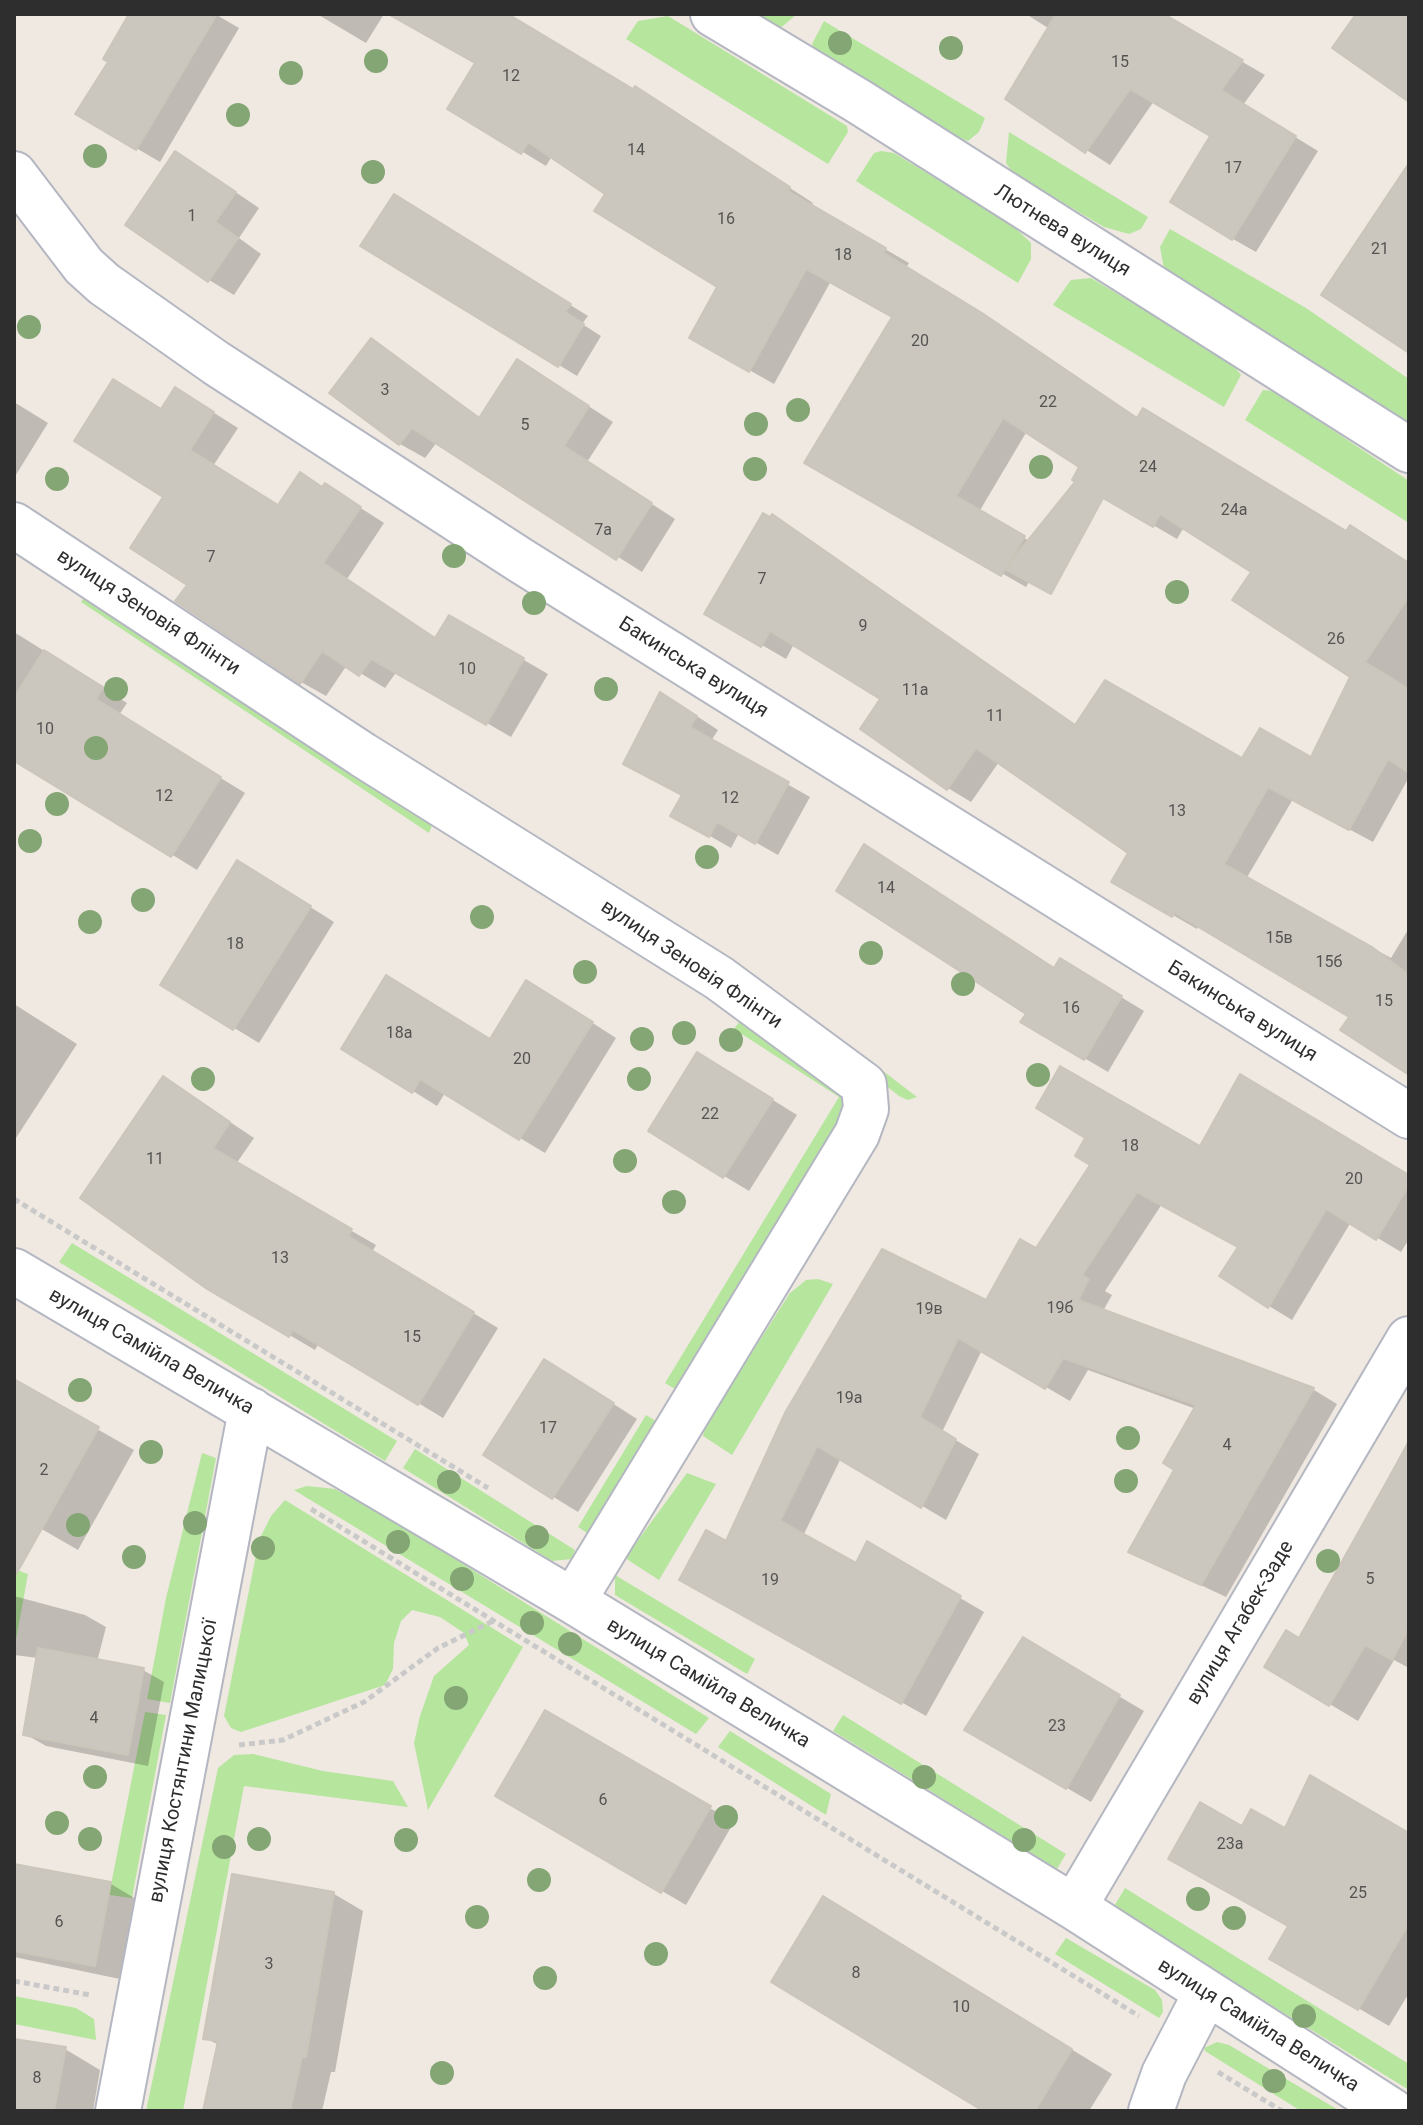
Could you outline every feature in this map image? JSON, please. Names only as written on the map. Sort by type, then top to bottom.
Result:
[{"type":"street","name":"Лютнева вулиця","points":[[713,14],[858,101],[1409,450]]},
{"type":"street","name":"Бакинська вулиця","points":[[14,174],[84,266],[104,284],[242,380],[507,552],[1409,1116]]},
{"type":"street","name":"вулиця Зеновія Флінти","points":[[14,525],[363,755],[719,978],[864,1085],[866,1109],[857,1134],[573,1601]]},
{"type":"street","name":"вулиця Самійла Величка","points":[[14,1271],[573,1601],[1074,1907],[1205,1995],[1392,2111]]},
{"type":"street","name":"вулиця Агабек-Заде","points":[[1074,1907],[1409,1339]]},
{"type":"street","name":"вулиця Костянтини Малицької","points":[[118,2111],[251,1410]]},
{"type":"street","points":[[1151,2111],[1164,2074],[1205,1995]]},
{"type":"path","points":[[14,1199],[450,1465]]},
{"type":"path","points":[[241,1461],[289,1496],[1181,2042],[1204,2063],[1282,2111]]},
{"type":"path","points":[[186,1751],[283,1740],[364,1702],[438,1648],[493,1621]]},
{"type":"path","points":[[14,1981],[138,2004]]},
{"type":"green space","points":[[747,14],[797,14],[777,31]]},
{"type":"green space","points":[[668,16],[847,126],[848,132],[828,164],[626,39],[638,21]]},
{"type":"green space","points":[[824,21],[985,118],[979,132],[968,141],[950,135],[815,51],[812,44]]},
{"type":"green space","points":[[1009,132],[1148,217],[1141,229],[1129,234],[1104,227],[1013,173],[1006,163]]},
{"type":"green space","points":[[874,153],[894,153],[1011,224],[1031,243],[1031,259],[1018,283],[856,181]]},
{"type":"green space","points":[[1170,229],[1306,308],[1409,379],[1409,427],[1164,269],[1160,247]]},
{"type":"green space","points":[[1091,278],[1230,361],[1241,375],[1224,407],[1053,305],[1071,280]]},
{"type":"green space","points":[[1263,390],[1274,391],[1409,481],[1409,523],[1245,420]]},
{"type":"green space","points":[[86,594],[433,823],[429,833],[81,602]]},
{"type":"green space","points":[[711,947],[917,1097],[908,1100],[899,1096]]},
{"type":"green space","points":[[744,1015],[841,1079],[851,1106],[680,1392],[665,1383],[839,1097],[734,1029]]},
{"type":"green space","points":[[72,1243],[397,1441],[385,1461],[59,1262]]},
{"type":"green space","points":[[818,1279],[833,1284],[732,1455],[703,1436],[705,1426],[790,1293],[806,1280]]},
{"type":"green space","points":[[646,1415],[659,1423],[592,1536],[578,1527]]},
{"type":"green space","points":[[415,1449],[575,1550],[572,1559],[552,1561],[403,1468]]},
{"type":"green space","points":[[202,1453],[216,1458],[170,1703],[147,1699],[166,1598]]},
{"type":"green space","points":[[687,1473],[716,1484],[659,1580],[625,1558]]},
{"type":"green space","points":[[307,1486],[335,1489],[391,1519],[709,1718],[696,1734],[294,1490]]},
{"type":"green space","points":[[285,1500],[523,1647],[428,1810],[414,1743],[420,1716],[434,1676],[469,1645],[464,1633],[440,1617],[412,1610],[401,1621],[394,1643],[393,1669],[385,1685],[241,1732],[231,1728],[224,1716],[259,1540],[271,1516]]},
{"type":"green space","points":[[14,1569],[28,1574],[14,1651]]},
{"type":"green space","points":[[615,1575],[755,1659],[747,1674],[615,1595]]},
{"type":"green space","points":[[145,1712],[166,1715],[132,1898],[109,1895]]},
{"type":"green space","points":[[843,1715],[1066,1854],[1057,1869],[833,1731]]},
{"type":"green space","points":[[730,1731],[831,1794],[826,1815],[718,1747]]},
{"type":"green space","points":[[253,1754],[323,1771],[393,1781],[408,1807],[244,1786],[183,2111],[146,2111],[218,1768],[234,1755]]},
{"type":"green space","points":[[1125,1888],[1409,2064],[1409,2090],[1113,1908]]},
{"type":"green space","points":[[1066,1938],[1155,1990],[1162,2000],[1163,2012],[1159,2018],[1055,1954]]},
{"type":"green space","points":[[14,1996],[76,2008],[94,2019],[96,2040],[14,2024]]},
{"type":"green space","points":[[1217,2042],[1229,2045],[1340,2111],[1301,2111],[1205,2051],[1204,2048]]},
{"type":"building","points":[[129,14],[217,14],[136,150],[75,114],[108,62],[103,59]]},
{"type":"building","points":[[388,14],[508,14],[633,89],[635,86],[790,187],[788,191],[886,248],[884,253],[982,313],[1137,418],[1143,408],[1346,531],[1350,525],[1409,563],[1409,596],[1365,662],[1409,689],[1409,773],[1388,759],[1349,830],[1268,787],[1224,864],[1372,947],[1409,975],[1409,1075],[1340,1030],[1349,1017],[1175,913],[1172,917],[1111,882],[1128,853],[976,748],[947,790],[860,729],[880,699],[770,631],[761,647],[704,614],[763,513],[770,517],[772,514],[1075,725],[1105,680],[1242,758],[1260,728],[1311,757],[1350,677],[1232,600],[1251,572],[1160,514],[1153,527],[1103,498],[1051,594],[1005,569],[1001,576],[804,463],[892,317],[806,269],[749,372],[689,338],[717,287],[594,211],[605,194],[528,142],[521,154],[447,109],[475,63]],"holes":[[[1003,418],[1079,467],[1072,480],[1075,482],[1006,568],[1025,536],[956,496]]]},
{"type":"building","points":[[1056,14],[1164,14],[1243,60],[1221,90],[1296,136],[1232,240],[1170,202],[1210,136],[1130,89],[1085,153],[1005,99]]},
{"type":"building","points":[[1356,14],[1409,14],[1409,102],[1332,48]]},
{"type":"building","points":[[175,151],[236,192],[215,222],[238,238],[208,282],[125,225]]},
{"type":"building","points":[[1409,163],[1409,353],[1321,295]]},
{"type":"building","points":[[394,194],[571,304],[565,312],[584,324],[558,367],[360,246]]},
{"type":"building","points":[[371,338],[479,418],[517,359],[589,406],[564,446],[652,503],[616,560],[412,428],[399,445],[329,393]]},
{"type":"building","points":[[113,379],[161,409],[175,387],[214,412],[190,450],[278,505],[300,472],[322,487],[325,483],[361,507],[323,563],[435,638],[449,615],[524,658],[486,725],[371,659],[359,676],[322,651],[300,684],[175,601],[187,585],[130,548],[163,497],[74,441]]},
{"type":"building","points":[[44,650],[103,687],[96,699],[221,777],[171,857],[14,761],[14,698]]},
{"type":"building","points":[[660,692],[697,716],[690,727],[789,782],[755,844],[717,822],[709,837],[670,816],[682,795],[623,764]]},
{"type":"building","points":[[864,844],[1054,968],[1060,958],[1122,996],[1084,1060],[1020,1022],[1026,1014],[836,891]]},
{"type":"building","points":[[237,860],[311,906],[233,1030],[160,985]]},
{"type":"building","points":[[386,975],[490,1039],[526,980],[593,1022],[519,1140],[420,1079],[412,1093],[341,1049]]},
{"type":"building","points":[[697,1052],[773,1099],[723,1178],[648,1131]]},
{"type":"building","points":[[1060,1066],[1200,1146],[1240,1074],[1409,1175],[1409,1185],[1376,1240],[1326,1209],[1268,1308],[1219,1276],[1238,1247],[1137,1192],[1082,1275],[1089,1279],[1078,1300],[1314,1388],[1201,1585],[1128,1552],[1174,1470],[1163,1463],[1196,1405],[1063,1358],[1045,1389],[958,1338],[920,1417],[956,1439],[921,1508],[817,1446],[780,1521],[856,1563],[867,1541],[961,1596],[901,1704],[679,1580],[706,1530],[726,1541],[786,1411],[882,1249],[986,1300],[1020,1239],[1036,1248],[1090,1165],[1075,1156],[1085,1138],[1036,1108]]},
{"type":"building","points":[[163,1076],[230,1122],[213,1148],[352,1229],[348,1236],[474,1312],[418,1405],[293,1330],[289,1337],[207,1289],[80,1198]]},
{"type":"building","points":[[544,1359],[614,1403],[552,1499],[483,1455]]},
{"type":"building","points":[[14,1379],[99,1427],[14,1578]]},
{"type":"building","points":[[1409,1442],[1409,1628],[1392,1660],[1365,1645],[1329,1706],[1264,1667],[1286,1630],[1299,1638]]},
{"type":"building","points":[[1023,1637],[1120,1695],[1066,1789],[964,1730]]},
{"type":"building","points":[[38,1648],[144,1668],[128,1755],[23,1735]]},
{"type":"building","points":[[545,1710],[711,1806],[661,1893],[495,1796]]},
{"type":"building","points":[[1310,1775],[1409,1833],[1409,1923],[1358,2010],[1269,1959],[1288,1926],[1168,1859],[1200,1802],[1242,1826],[1251,1809],[1285,1828]]},
{"type":"building","points":[[14,1864],[111,1882],[95,1966],[14,1951]]},
{"type":"building","points":[[232,1874],[334,1892],[306,2057],[302,2056],[290,2111],[203,2111],[218,2041],[203,2039]]},
{"type":"building","points":[[823,1896],[1072,2049],[1035,2111],[983,2111],[771,1982]]},
{"type":"building","points":[[14,2039],[66,2047],[54,2111],[14,2111]]}]
